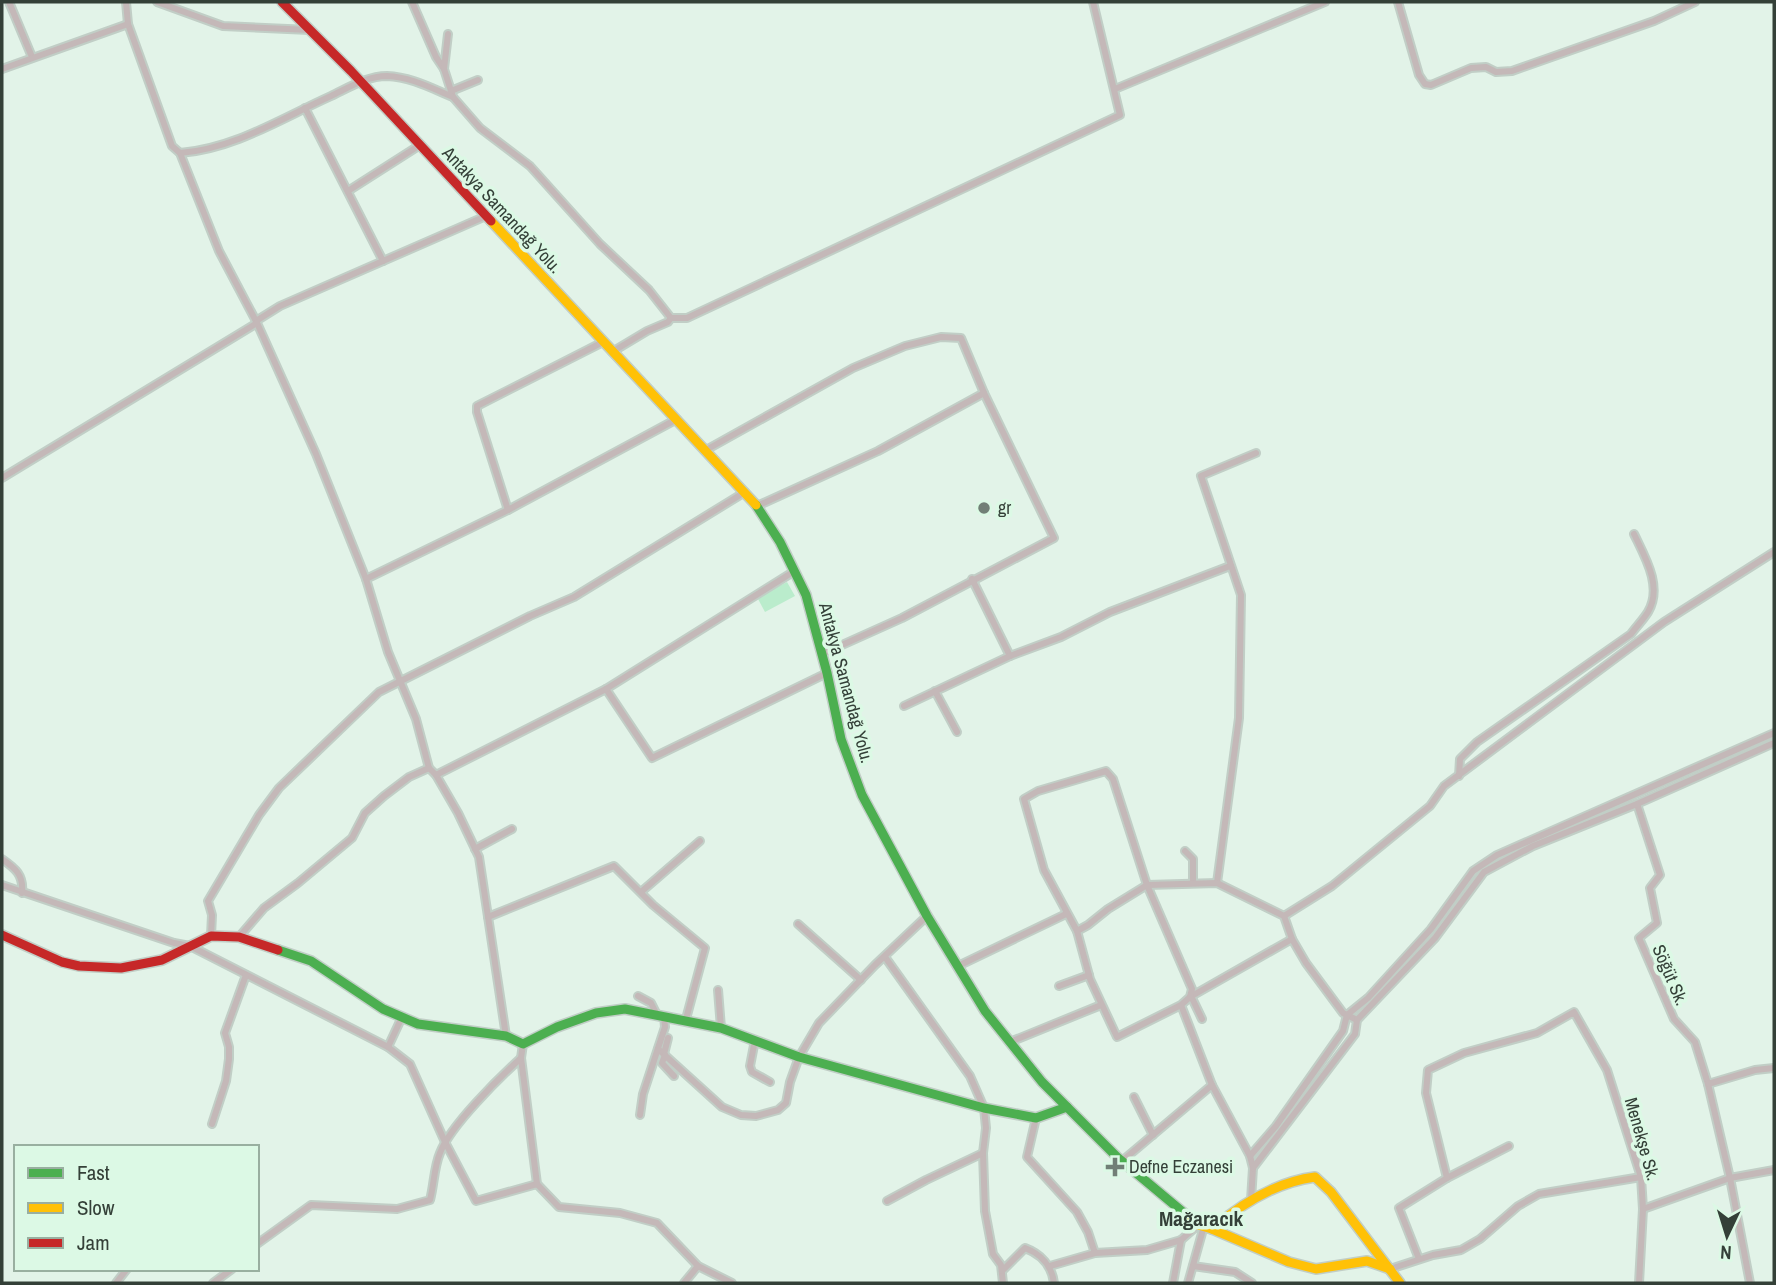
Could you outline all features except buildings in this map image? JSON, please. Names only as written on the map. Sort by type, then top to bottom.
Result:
[{"type":"street","points":[[9,2],[32,57]]},
{"type":"street","points":[[126,2],[128,24],[172,146],[180,153],[219,251],[257,322],[316,454],[366,579],[388,652],[416,719],[429,768],[436,775],[479,857],[506,1036]]},
{"type":"street","points":[[158,2],[223,26],[312,30]]},
{"type":"street","name":"Antakya Samandağ Yolu.","points":[[282,2],[312,30],[757,506],[780,542],[806,595],[841,739],[862,795],[927,916],[985,1011],[1042,1082],[1122,1161],[1205,1227],[1289,1262],[1316,1269],[1367,1261],[1390,1269]]},
{"type":"street","points":[[412,2],[444,69],[452,94],[480,128],[530,166],[600,244],[649,290],[671,318]]},
{"type":"street","points":[[612,352],[671,318],[687,318],[1120,115],[1093,2]]},
{"type":"street","points":[[1115,89],[1325,2]]},
{"type":"street","points":[[1398,2],[1419,75],[1425,85],[1471,68],[1486,67],[1496,72],[1512,71],[1654,21],[1695,2]]},
{"type":"street","points":[[2,69],[128,24]]},
{"type":"street","points":[[444,69],[448,34]]},
{"type":"street","points":[[180,153],[227,144],[361,82],[383,76],[406,78],[452,94],[478,80]]},
{"type":"street","points":[[305,108],[383,261]]},
{"type":"street","points":[[348,191],[420,145]]},
{"type":"street","points":[[2,478],[280,306],[486,216]]},
{"type":"street","points":[[706,450],[853,369],[905,346],[940,337],[961,338],[984,393],[1054,538],[902,618],[821,654]]},
{"type":"street","points":[[508,510],[477,406],[603,342]]},
{"type":"street","points":[[757,506],[878,451],[984,393]]},
{"type":"street","points":[[366,579],[508,510],[677,419]]},
{"type":"street","points":[[1217,883],[1239,718],[1241,595],[1201,476],[1256,453]]},
{"type":"street","points":[[211,936],[212,915],[208,901],[259,815],[279,788],[379,692],[530,616],[574,597],[746,492]]},
{"type":"street","points":[[1459,776],[1460,759],[1477,742],[1631,634],[1649,610],[1654,591],[1649,566],[1634,534]]},
{"type":"street","points":[[1284,916],[1332,886],[1430,806],[1444,786],[1664,622],[1774,552]]},
{"type":"street","points":[[904,706],[1010,656],[1062,637],[1110,612],[1230,566]]},
{"type":"street","points":[[436,775],[606,689],[793,572]]},
{"type":"street","points":[[972,579],[1010,656]]},
{"type":"street","points":[[606,689],[652,758],[827,673]]},
{"type":"street","points":[[934,691],[957,732]]},
{"type":"street","points":[[1250,1156],[1276,1126],[1343,1031],[1347,1014],[1368,998],[1431,929],[1473,871],[1497,855],[1774,733]]},
{"type":"street","points":[[1253,1168],[1355,1034],[1357,1020],[1435,938],[1484,872],[1533,846],[1637,804],[1774,743]]},
{"type":"street","points":[[239,937],[264,908],[352,838],[365,813],[384,796],[409,777],[429,768]]},
{"type":"street","points":[[1202,1019],[1190,996],[1192,989],[1147,885],[1114,779],[1106,772],[1038,791],[1024,799],[1044,870],[1077,931],[1089,975],[1117,1037],[1181,1005],[1190,996],[1292,939]]},
{"type":"street","name":"Söğüt Sk.","points":[[1637,804],[1660,875],[1650,888],[1657,923],[1639,938],[1674,1019],[1695,1041],[1730,1178],[1750,1283]]},
{"type":"street","points":[[475,849],[512,829]]},
{"type":"street","points":[[640,892],[700,841]]},
{"type":"street","points":[[1185,851],[1193,859],[1193,883]]},
{"type":"street","points":[[2,859],[17,870],[23,883],[22,893]]},
{"type":"street","points":[[488,917],[614,866],[705,948],[686,1019]]},
{"type":"street","points":[[1077,931],[1147,885],[1217,883],[1284,916],[1292,939],[1306,963],[1343,1013],[1357,1020]]},
{"type":"street","points":[[2,885],[190,946],[388,1047],[410,1065],[475,1201],[537,1184]]},
{"type":"street","points":[[958,965],[1066,914]]},
{"type":"street","points":[[662,1053],[722,1107],[741,1115],[756,1116],[778,1111],[786,1103],[799,1057],[819,1023],[927,916]]},
{"type":"street","points":[[797,925],[861,980]]},
{"type":"street","points":[[2,935],[33,950],[79,966],[121,968],[162,960],[211,936],[239,937],[311,961],[383,1009],[418,1024],[506,1036],[523,1044]]},
{"type":"street","points":[[885,957],[970,1076],[984,1108],[985,1211],[993,1254],[1002,1271],[1003,1283]]},
{"type":"street","points":[[212,1124],[226,1081],[229,1047],[225,1033],[246,975]]},
{"type":"street","points":[[1059,986],[1089,975]]},
{"type":"street","points":[[718,990],[721,1028]]},
{"type":"street","points":[[638,996],[651,1003],[661,1015],[665,1027],[662,1063],[674,1076]]},
{"type":"street","points":[[1010,1042],[1101,1005]]},
{"type":"street","points":[[1181,1005],[1212,1085],[1250,1156],[1253,1168],[1251,1200]]},
{"type":"street","points":[[523,1044],[557,1027],[596,1013],[625,1009],[721,1028],[799,1057],[984,1108],[1036,1118],[1067,1107]]},
{"type":"street","name":"Menekşe Sk.","points":[[1447,1178],[1426,1093],[1428,1070],[1464,1053],[1537,1033],[1574,1012],[1607,1070],[1641,1177],[1643,1209],[1639,1283]]},
{"type":"street","points":[[388,1047],[402,1017]]},
{"type":"street","points":[[640,1115],[643,1094],[668,1038]]},
{"type":"street","points":[[756,1039],[750,1066],[752,1072],[771,1082]]},
{"type":"street","points":[[523,1044],[521,1058],[537,1184],[559,1207],[620,1213],[657,1223],[698,1266],[732,1283]]},
{"type":"street","points":[[259,1243],[311,1205],[397,1209],[430,1200],[439,1155],[445,1142],[499,1078],[521,1058]]},
{"type":"street","points":[[1708,1084],[1755,1070],[1774,1068]]},
{"type":"street","points":[[1122,1161],[1212,1085]]},
{"type":"street","points":[[1135,1097],[1153,1135]]},
{"type":"street","points":[[1036,1118],[1027,1157],[1076,1212],[1088,1231],[1095,1253]]},
{"type":"street","points":[[1419,1259],[1399,1208],[1447,1178],[1509,1146]]},
{"type":"street","points":[[887,1201],[983,1153]]},
{"type":"street","points":[[1643,1209],[1730,1178],[1774,1170]]},
{"type":"street","points":[[1050,1266],[1095,1253],[1147,1250],[1181,1240],[1251,1200],[1304,1178],[1315,1177],[1331,1192],[1400,1283]]},
{"type":"street","points":[[1390,1269],[1419,1259],[1461,1250],[1480,1239],[1518,1206],[1539,1194],[1641,1177]]},
{"type":"street","points":[[1188,1283],[1205,1227]]},
{"type":"street","points":[[1173,1283],[1181,1240]]},
{"type":"street","points":[[1002,1271],[1025,1248],[1034,1251],[1050,1266],[1054,1283]]},
{"type":"street","points":[[684,1283],[698,1266]]},
{"type":"street","points":[[1193,1266],[1235,1272],[1252,1283]]},
{"type":"street","points":[[213,1283],[229,1271]]},
{"type":"green space","points":[[787,582],[795,596],[765,612],[757,597]]},
{"type":"traffic: fast","points":[[756,505],[780,542],[806,595],[841,739],[862,795],[927,916],[985,1011],[1042,1082],[1117,1157],[1190,1218]]},
{"type":"traffic: fast","points":[[278,950],[311,961],[383,1009],[418,1024],[506,1036],[523,1044],[557,1027],[596,1013],[625,1009],[721,1028],[799,1057],[984,1108],[1036,1118],[1067,1107]]},
{"type":"traffic: slow","points":[[491,221],[756,505]]},
{"type":"traffic: slow","points":[[1190,1218],[1198,1225],[1212,1229],[1235,1211],[1273,1189],[1315,1177],[1331,1192],[1400,1283]]},
{"type":"traffic: slow","points":[[1212,1229],[1289,1262],[1316,1269],[1367,1261],[1390,1269]]},
{"type":"traffic: jam","points":[[282,2],[351,71],[491,221]]},
{"type":"traffic: jam","points":[[2,935],[62,962],[79,966],[121,968],[162,960],[211,936],[239,937],[278,950]]},
{"type":"place","name":"gr","points":[[984,508]]},
{"type":"place","name":"Defne Eczanesi","points":[[1115,1167]]},
{"type":"district","name":"Mağaracık","points":[[1201,1219]]}]
